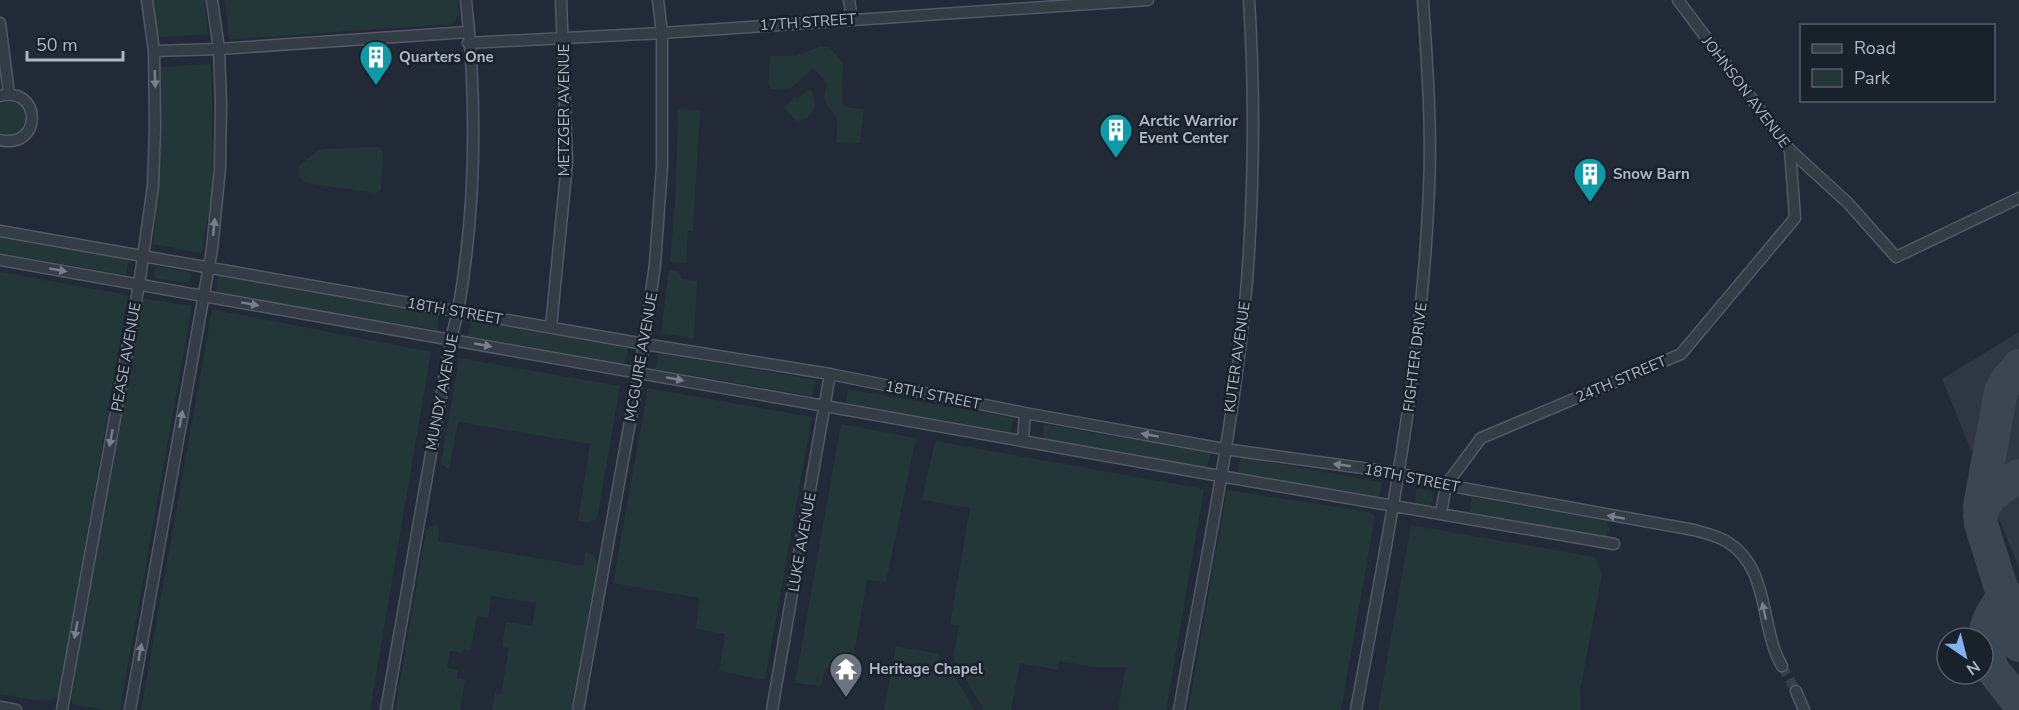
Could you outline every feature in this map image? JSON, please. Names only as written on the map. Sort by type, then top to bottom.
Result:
[{"type":"street","name":"PEASE AVENUE","points":[[62,710],[139,285],[153,186],[156,128],[154,51],[147,0]]},
{"type":"street","points":[[130,710],[212,249],[220,168],[219,49],[212,0]]},
{"type":"street","name":"MUNDY AVENUE","points":[[386,710],[458,311],[468,228],[474,157],[466,0]]},
{"type":"street","name":"METZGER AVENUE","points":[[551,327],[567,163],[561,0]]},
{"type":"street","name":"MCGUIRE AVENUE","points":[[578,710],[639,373],[656,264],[662,166],[662,33],[658,0]]},
{"type":"street","points":[[849,0],[852,19]]},
{"type":"street","name":"17TH STREET","points":[[154,51],[468,38],[662,33],[1149,0]]},
{"type":"street","name":"KUTER AVENUE","points":[[1179,710],[1220,476],[1247,278],[1254,72],[1249,0]]},
{"type":"street","name":"FIGHTER DRIVE","points":[[1356,710],[1394,505],[1413,379],[1423,284],[1429,188],[1429,96],[1423,0]]},
{"type":"street","name":"JOHNSON AVENUE","points":[[1678,0],[1790,150],[1848,203],[1896,257],[2019,198]]},
{"type":"street","points":[[0,23],[4,95],[17,96],[29,106],[32,114],[29,129],[17,140],[0,140]]},
{"type":"street","name":"24TH STREET","points":[[1441,513],[1446,485],[1481,438],[1681,354],[1795,218],[1790,150]]},
{"type":"street","name":"18TH STREET","points":[[0,231],[644,344],[830,374],[1025,413],[1224,449],[1399,472],[1446,485],[1694,530],[1730,543],[1744,557],[1755,575],[1773,648],[1782,666]]},
{"type":"street","name":"18TH STREET","points":[[0,260],[1614,544]]},
{"type":"street","name":"LUKE AVENUE","points":[[772,710],[830,374]]},
{"type":"street","points":[[1023,440],[1025,413]]},
{"type":"street","points":[[1796,691],[1803,710]]},
{"type":"street","points":[[0,707],[16,710]]},
{"type":"shaded area","points":[[2019,332],[2019,568],[1942,379]]},
{"type":"green space","points":[[152,0],[205,0],[208,34],[160,37],[156,30]]},
{"type":"green space","points":[[225,0],[457,0],[458,16],[452,24],[229,39]]},
{"type":"green space","points":[[821,46],[829,47],[843,63],[842,102],[845,107],[864,109],[860,143],[836,142],[837,120],[825,99],[827,83],[813,68],[790,89],[770,88],[768,83],[770,56],[796,56]]},
{"type":"green space","points":[[211,64],[213,153],[210,205],[201,253],[153,244],[161,149],[161,67]]},
{"type":"green space","points":[[808,90],[813,96],[813,110],[808,117],[798,121],[784,107],[795,97],[798,99]]},
{"type":"green space","points":[[11,101],[20,105],[26,117],[22,130],[9,135],[0,132],[0,104]]},
{"type":"green space","points":[[678,109],[700,110],[693,231],[688,231],[686,263],[670,262],[676,190]]},
{"type":"green space","points":[[379,147],[383,153],[381,190],[377,193],[311,184],[299,175],[300,165],[317,151]]},
{"type":"green space","points":[[0,236],[129,259],[126,275],[0,253]]},
{"type":"green space","points":[[158,267],[189,272],[190,281],[186,283],[156,278],[154,274]]},
{"type":"green space","points":[[669,270],[678,271],[682,279],[697,281],[694,339],[661,333]]},
{"type":"green space","points":[[0,272],[128,295],[59,696],[46,702],[0,694]]},
{"type":"green space","points":[[219,275],[439,314],[437,330],[216,292]]},
{"type":"green space","points":[[142,298],[192,306],[120,710],[107,710],[72,704],[71,697]]},
{"type":"green space","points":[[212,309],[431,352],[370,710],[141,710]]},
{"type":"green space","points":[[471,320],[628,348],[625,364],[468,336]]},
{"type":"green space","points":[[659,353],[815,380],[812,396],[655,369]]},
{"type":"green space","points":[[459,358],[620,386],[597,519],[588,523],[578,521],[590,444],[458,422],[449,470],[441,463]]},
{"type":"green space","points":[[648,388],[812,417],[765,680],[719,671],[725,634],[696,629],[699,598],[613,583]]},
{"type":"green space","points":[[848,389],[1014,418],[1010,432],[845,404]]},
{"type":"green space","points":[[841,424],[916,438],[886,582],[867,580],[851,672],[826,668],[821,686],[795,683]]},
{"type":"green space","points":[[1044,424],[1210,453],[1207,469],[1043,439]]},
{"type":"green space","points":[[935,441],[1204,489],[1166,710],[1118,710],[1126,667],[1092,667],[1060,661],[1058,670],[1020,663],[1011,710],[984,710],[953,658],[959,626],[950,624],[970,508],[922,500]]},
{"type":"green space","points":[[1241,457],[1382,482],[1379,497],[1237,473]]},
{"type":"green space","points":[[1418,488],[1432,493],[1433,500],[1428,507],[1415,505]]},
{"type":"green space","points":[[1227,490],[1369,512],[1375,516],[1341,710],[1188,710]]},
{"type":"green space","points":[[1472,497],[1606,521],[1610,530],[1606,536],[1600,538],[1469,515]]},
{"type":"green space","points":[[436,524],[439,529],[438,541],[583,566],[586,551],[596,557],[597,567],[571,710],[492,710],[495,693],[501,694],[509,648],[502,647],[506,622],[532,626],[536,603],[491,596],[488,617],[477,616],[471,650],[464,649],[463,653],[450,651],[447,668],[458,670],[457,679],[465,680],[460,710],[395,710],[426,531],[430,526]]},
{"type":"green space","points":[[1411,525],[1595,557],[1602,574],[1580,691],[1581,710],[1378,710]]},
{"type":"green space","points":[[896,646],[939,654],[940,663],[949,668],[975,710],[884,710]]},
{"type":"taxiway","points":[[2019,366],[2007,380],[2001,392],[1980,506],[1981,524],[2019,645]]},
{"type":"taxiway","points":[[1980,516],[1990,497],[2019,476]]},
{"type":"taxiway","points":[[1987,626],[1993,613],[2006,595]]},
{"type":"taxiway","points":[[1995,673],[2019,703]]},
{"type":"tunnel","points":[[1782,666],[1796,691]]},
{"type":"place","name":"Quarters One","points":[[376,86]]},
{"type":"place","name":"Arctic Warrior Event Center","points":[[1116,159]]},
{"type":"place","name":"Snow Barn","points":[[1590,203]]},
{"type":"place","name":"Heritage Chapel","points":[[846,698]]}]
